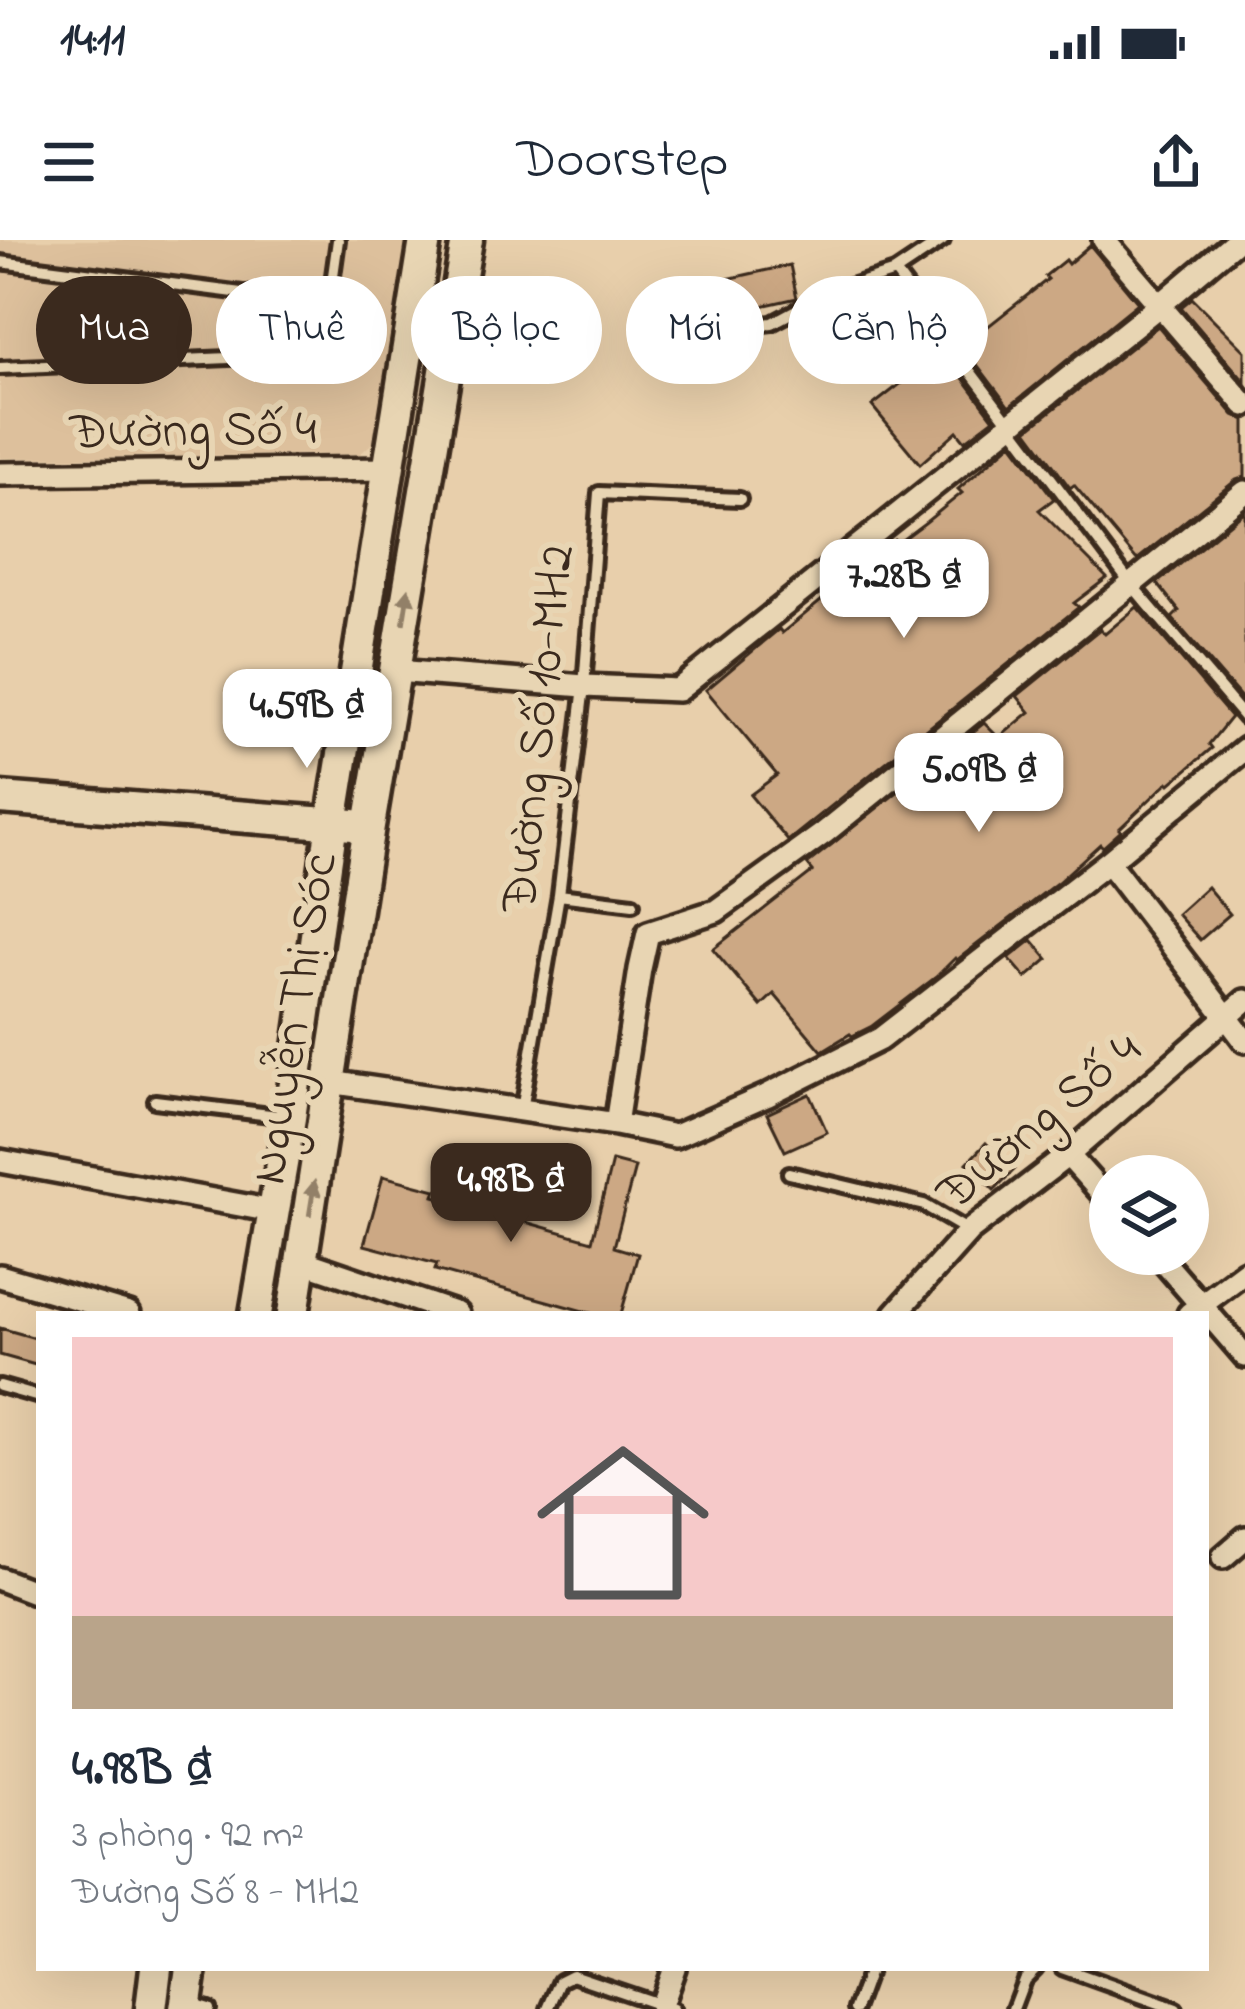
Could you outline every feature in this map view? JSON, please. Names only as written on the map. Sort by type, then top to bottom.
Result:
[{"type":"main road","name":"Nguyễn Thị Sóc","points":[[256,1311],[425,240]]},
{"type":"main road","name":"Nguyễn Thị Sóc","points":[[294,1311],[467,240]]},
{"type":"main road","points":[[0,798],[369,826]]},
{"type":"main road","points":[[191,1971],[193,2007]]},
{"type":"street","points":[[1105,240],[1245,405]]},
{"type":"street","points":[[395,670],[678,690],[1237,240]]},
{"type":"street","name":"Đường Số 4","points":[[0,474],[388,469]]},
{"type":"street","points":[[616,1124],[649,933],[716,911],[824,833],[1245,492]]},
{"type":"street","points":[[330,1082],[675,1136],[880,1040],[1245,749]]},
{"type":"street","points":[[1108,862],[1245,1041]]},
{"type":"street","name":"Đường Số 4","points":[[898,1311],[969,1232],[1068,1155],[1245,1001]]},
{"type":"street","points":[[1068,1155],[1089,1178]]},
{"type":"street","points":[[0,1161],[273,1211]]},
{"type":"street","points":[[302,1261],[448,1311]]},
{"type":"street","points":[[1172,1275],[1196,1309],[1245,1272]]},
{"type":"street","points":[[0,1276],[119,1311]]},
{"type":"street","points":[[1209,1321],[1245,1356]]},
{"type":"street","points":[[1223,1557],[1245,1538]]},
{"type":"street","points":[[0,1579],[36,1593]]},
{"type":"street","points":[[667,2007],[673,1971]]},
{"type":"street","points":[[153,1990],[193,2007]]},
{"type":"lane","points":[[332,276],[338,240]]},
{"type":"lane","points":[[764,324],[828,293],[895,272],[943,240]]},
{"type":"lane","points":[[0,262],[216,290]]},
{"type":"lane","points":[[895,272],[1130,583],[1245,718]]},
{"type":"lane","points":[[0,368],[216,359]]},
{"type":"lane","name":"Đường Số 10-MH2","points":[[522,1110],[560,895],[584,686],[599,493],[740,499]]},
{"type":"lane","points":[[560,895],[633,904]]},
{"type":"lane","points":[[155,1101],[290,1118]]},
{"type":"lane","points":[[789,1173],[924,1205],[969,1232]]},
{"type":"lane","points":[[0,1386],[36,1396]]},
{"type":"lane","points":[[855,2009],[869,1971]]},
{"type":"lane","points":[[1013,2009],[1024,1980],[1033,1971]]},
{"type":"lane","points":[[1070,1971],[1171,2008]]},
{"type":"lane","points":[[548,2009],[560,1981],[572,1976],[667,2007]]},
{"type":"shaded area","points":[[0,240],[408,240],[387,379],[387,276],[216,276],[216,384],[386,384],[378,438],[360,454],[0,458]]},
{"type":"building","points":[[1090,245],[1138,303],[1009,407],[988,379],[988,326],[1065,260],[1068,264]]},
{"type":"building","points":[[790,265],[788,300],[764,305],[764,276],[741,276]]},
{"type":"building","points":[[1192,298],[1245,351],[1245,382],[1181,307]]},
{"type":"building","points":[[1158,326],[1234,415],[1245,420],[1245,477],[1137,560],[1074,485],[1070,488],[1027,430]]},
{"type":"building","points":[[900,384],[968,384],[994,419],[965,441],[957,431],[920,464],[872,406]]},
{"type":"building","points":[[1012,443],[1054,499],[1039,510],[1107,578],[1074,603],[1079,607],[788,841],[750,795],[777,775],[706,690],[779,629],[782,633],[895,540],[898,543],[962,493],[958,489]]},
{"type":"building","points":[[1245,511],[1244,701],[1172,618],[1179,611],[1157,583]]},
{"type":"building","points":[[1137,607],[1231,717],[1209,744],[1212,748],[1168,782],[1103,847],[1100,844],[872,1026],[822,1051],[774,994],[761,1006],[713,949],[813,871],[807,864],[984,723],[999,738],[1030,712],[1017,696],[1100,629],[1105,634]]},
{"type":"building","points":[[1207,887],[1230,914],[1200,940],[1177,914]]},
{"type":"building","points":[[1032,940],[1048,959],[1026,978],[1009,958]]},
{"type":"building","points":[[810,1094],[827,1132],[785,1151],[767,1114]]},
{"type":"building","points":[[986,1143],[1014,1170],[994,1190],[967,1163]]},
{"type":"building","points":[[612,1161],[635,1167],[614,1247],[638,1254],[622,1311],[583,1311],[364,1245],[383,1176],[436,1190],[434,1196],[592,1241]]},
{"type":"building","points":[[0,1328],[36,1338],[36,1365],[0,1355]]}]
